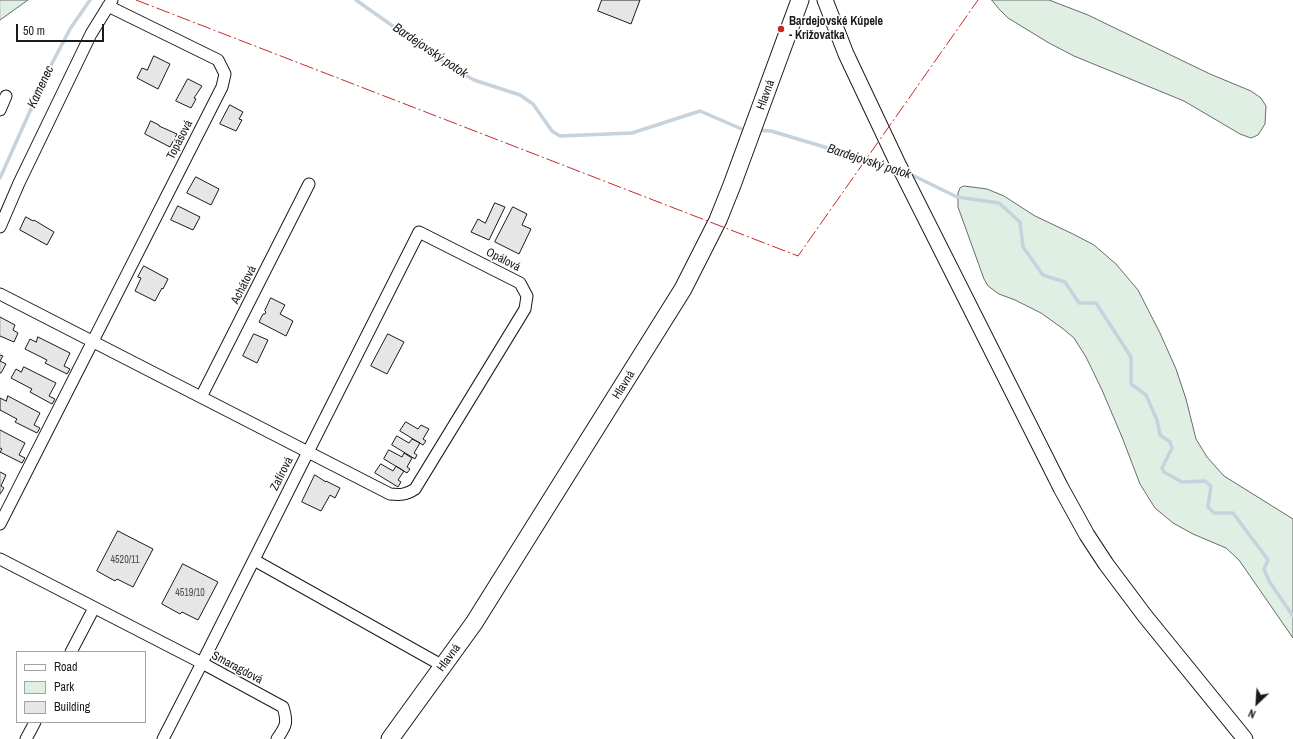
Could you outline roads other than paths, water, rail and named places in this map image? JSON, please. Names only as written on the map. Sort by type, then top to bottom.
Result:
[{"type":"main road","name":"Hlavná","points":[[390,739],[474,623],[499,585],[683,289],[718,220],[753,130],[800,0]]},
{"type":"street","points":[[825,0],[846,54],[897,162],[1061,488],[1087,535],[1106,564],[1145,616],[1245,739]]},
{"type":"street","points":[[0,227],[19,183],[91,34],[110,3]]},
{"type":"street","name":"Topásová","points":[[92,341],[222,87],[225,74],[218,60],[110,3]]},
{"type":"street","points":[[0,110],[6,96]]},
{"type":"street","name":"Achátová","points":[[202,397],[309,184]]},
{"type":"street","name":"Opálová","points":[[419,232],[520,283],[527,296],[525,309],[415,489],[408,494],[390,494],[308,452],[419,232]]},
{"type":"street","name":"Zafírová","points":[[0,294],[308,452],[202,663]]},
{"type":"street","points":[[0,524],[92,341]]},
{"type":"street","points":[[0,560],[202,663]]},
{"type":"street","points":[[254,560],[443,666]]},
{"type":"street","points":[[72,651],[94,608]]},
{"type":"street","name":"Smaragdová","points":[[163,739],[202,663],[283,707],[287,719],[283,730],[277,739]]},
{"type":"street","points":[[26,739],[34,723]]},
{"type":"waterway","name":"Kamenec","points":[[0,178],[48,71],[70,29],[90,0]]},
{"type":"waterway","name":"Bardejovský potok","points":[[356,0],[445,63],[474,80],[520,95],[533,104],[552,131],[560,136],[632,133],[700,111],[744,130],[748,130]]},
{"type":"waterway","name":"Bardejovský potok","points":[[756,130],[771,131],[895,168]]},
{"type":"waterway","name":"Bardejovský potok","points":[[908,173],[957,197],[999,203],[1020,222],[1023,247],[1043,275],[1065,282],[1079,303],[1096,303],[1131,357],[1131,384],[1146,395],[1157,420],[1160,435],[1170,442],[1172,448],[1162,468],[1164,472],[1182,482],[1205,481],[1211,486],[1208,507],[1214,513],[1233,513],[1268,560],[1264,569],[1269,581],[1293,616]]},
{"type":"place","name":"Bardejovské Kúpele - Križovatka","points":[[781,29]]}]
